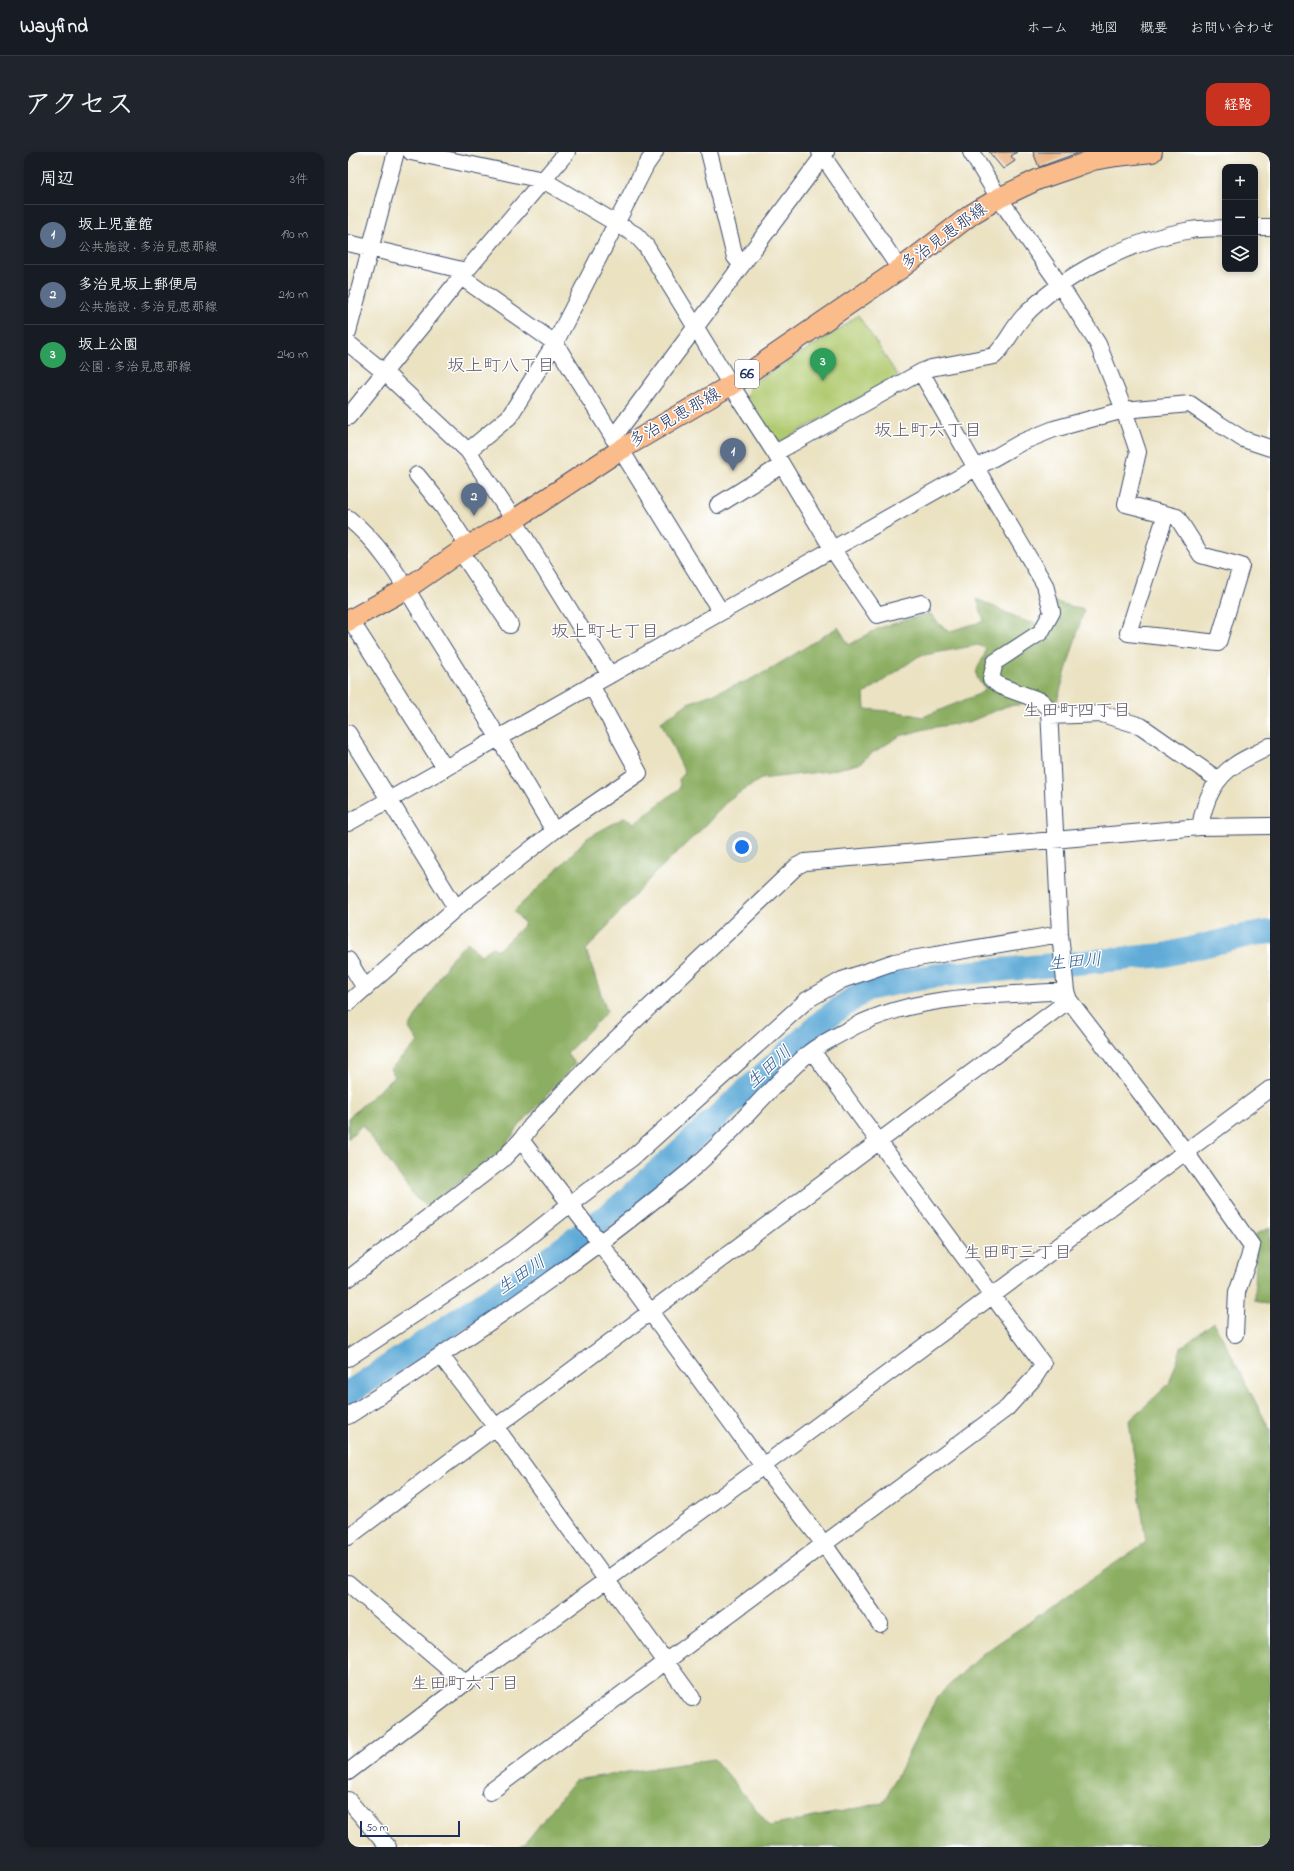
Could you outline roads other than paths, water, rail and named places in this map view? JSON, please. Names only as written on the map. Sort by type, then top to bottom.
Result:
[{"type":"main road","name":"多治見恵那線","points":[[349,620],[406,589],[465,549],[514,520],[617,444],[731,385],[900,269],[972,214],[999,198],[1039,179],[1093,160],[1152,152]]},
{"type":"street","points":[[348,332],[396,152]]},
{"type":"street","points":[[411,152],[543,180],[636,235],[646,246],[833,550],[877,615],[922,603]]},
{"type":"street","points":[[348,417],[463,274],[567,152]]},
{"type":"street","points":[[468,451],[509,417],[556,343],[646,165],[655,152]]},
{"type":"street","points":[[709,152],[735,257],[742,265]]},
{"type":"street","points":[[971,152],[999,198],[1060,285],[1098,344],[1124,410],[1138,452],[1126,504],[1166,514],[1178,517],[1201,555],[1241,566],[1218,642],[1128,633],[1166,514]]},
{"type":"street","points":[[617,444],[696,328],[823,153],[900,269]]},
{"type":"street","points":[[1258,227],[1270,227]]},
{"type":"street","points":[[718,505],[778,459],[921,372],[931,368],[994,356],[1022,318],[1060,285],[1130,247],[1170,234],[1193,230],[1222,228]]},
{"type":"street","points":[[348,243],[463,274],[556,343],[721,612]]},
{"type":"street","points":[[348,343],[384,372],[468,451],[514,520],[610,675]]},
{"type":"street","points":[[921,372],[1046,585],[1052,612],[1041,632],[995,662],[991,679],[1000,686],[1041,701],[1049,709],[1060,934],[1068,995],[1185,1151],[1252,1246],[1250,1258],[1237,1292],[1235,1334]]},
{"type":"street","points":[[348,823],[1022,442],[1054,429],[1124,410],[1190,404],[1243,439],[1270,448]]},
{"type":"street","points":[[416,475],[443,507],[465,549],[510,625]]},
{"type":"street","points":[[348,518],[363,530],[396,571],[499,737],[554,830]]},
{"type":"street","points":[[349,620],[445,768]]},
{"type":"street","points":[[348,1003],[456,908],[554,830],[638,773],[591,685]]},
{"type":"street","points":[[1049,716],[1102,714],[1141,726],[1217,779]]},
{"type":"street","points":[[348,733],[456,908]]},
{"type":"street","points":[[1200,827],[1209,796],[1217,779],[1234,765],[1270,746]]},
{"type":"street","points":[[348,1279],[502,1160],[521,1140],[531,1126],[598,1056],[798,866],[805,862],[1200,827],[1270,826]]},
{"type":"street","points":[[348,1358],[512,1250],[570,1204],[632,1158],[807,1000],[842,980],[894,962],[1060,934]]},
{"type":"street","points":[[348,960],[365,988]]},
{"type":"street","points":[[348,1416],[441,1356],[600,1243],[692,1169],[812,1051],[856,1026],[899,1010],[947,1000],[1068,995]]},
{"type":"street","points":[[348,1537],[495,1426],[878,1143],[1068,995]]},
{"type":"street","points":[[490,1792],[1008,1408],[1034,1378],[1043,1364],[878,1143],[812,1051]]},
{"type":"street","points":[[348,1772],[465,1683],[763,1466],[1270,1089]]},
{"type":"street","points":[[521,1140],[600,1243],[763,1466],[824,1544],[880,1624]]},
{"type":"street","points":[[441,1356],[495,1426],[692,1698]]},
{"type":"street","points":[[348,1582],[465,1683]]},
{"type":"street","points":[[348,1800],[388,1847]]},
{"type":"waterway","name":"生田川","points":[[348,1393],[537,1267],[617,1208],[823,1020],[867,989],[932,976],[1164,955],[1253,934],[1270,932]]},
{"type":"place","name":"坂上公園","points":[[823,381]]},
{"type":"place","name":"坂上児童館","points":[[733,471]]},
{"type":"place","name":"多治見坂上郵便局","points":[[474,516]]},
{"type":"district","name":"坂上町八丁目","points":[[501,367]]},
{"type":"district","name":"坂上町六丁目","points":[[928,432]]},
{"type":"district","name":"坂上町七丁目","points":[[605,633]]},
{"type":"district","name":"生田町四丁目","points":[[1077,712]]},
{"type":"district","name":"生田町三丁目","points":[[1018,1254]]},
{"type":"district","name":"生田町六丁目","points":[[465,1685]]}]
